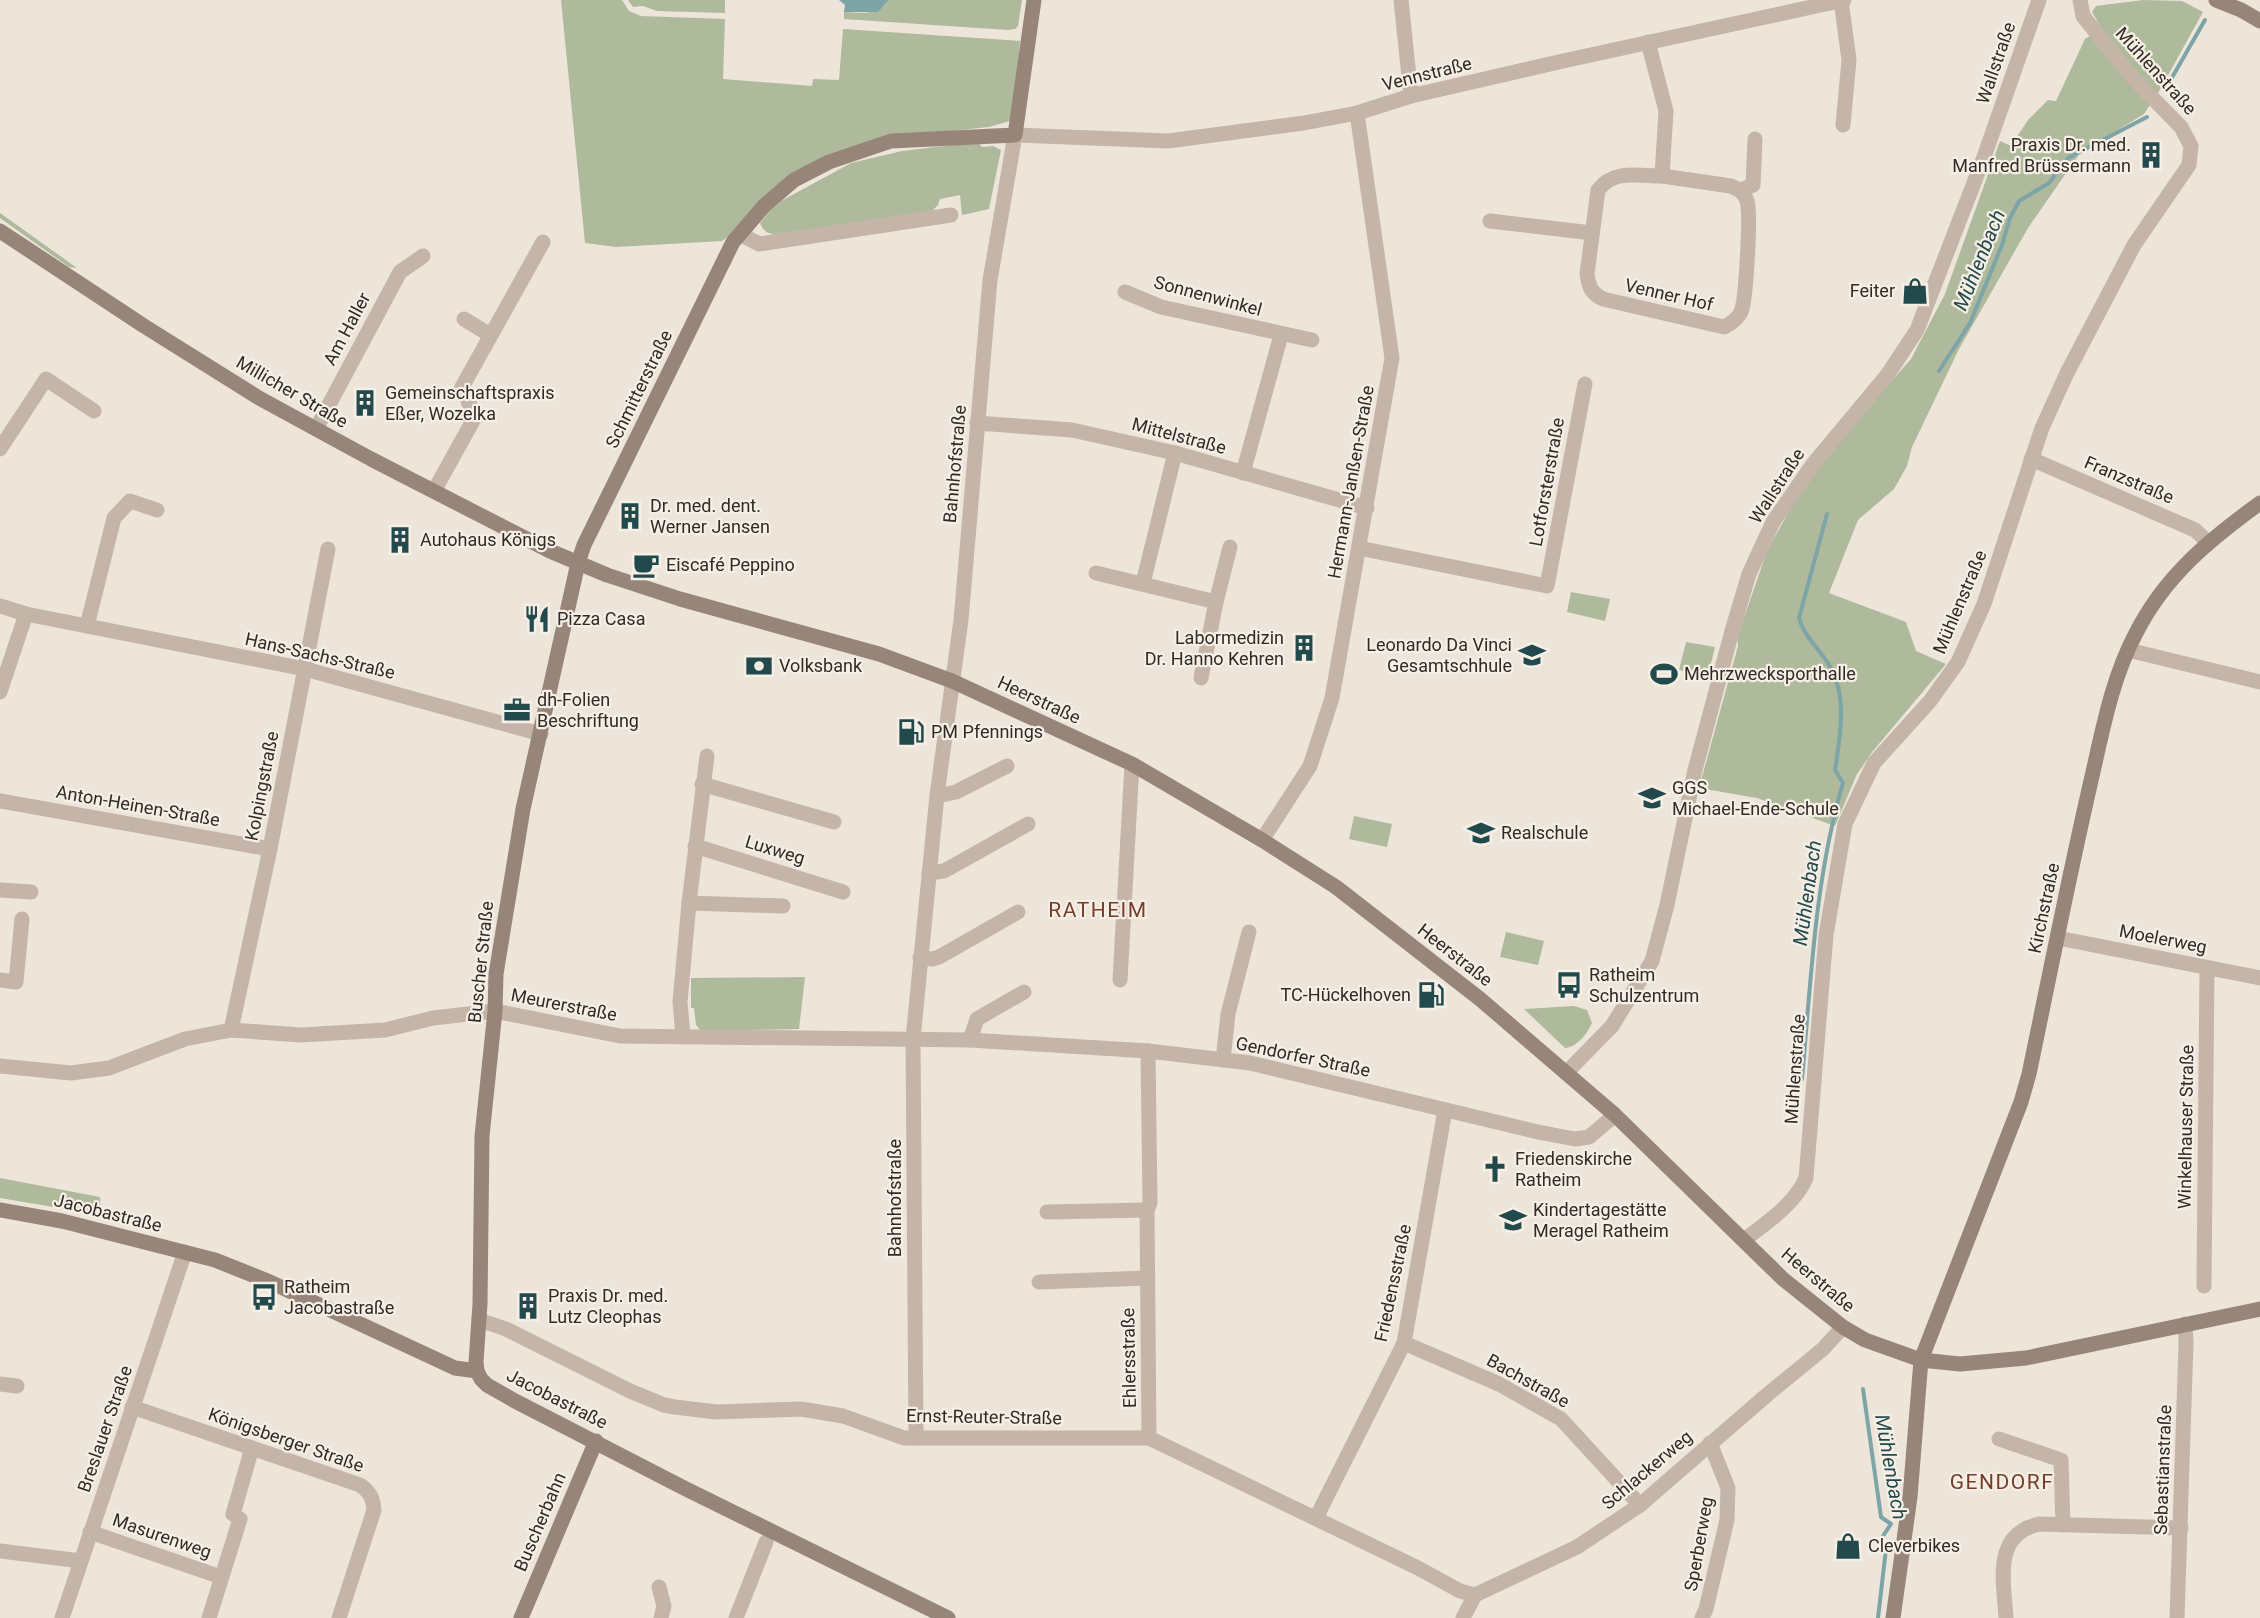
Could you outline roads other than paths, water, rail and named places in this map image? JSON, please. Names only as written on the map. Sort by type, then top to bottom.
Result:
[{"type":"main road","points":[[1016,135],[1034,0]]},
{"type":"main road","points":[[2216,0],[2241,9],[2260,21]]},
{"type":"main road","name":"Schmitterstraße","points":[[578,563],[584,545],[733,242],[764,206],[794,180],[829,162],[891,141],[1016,135]]},
{"type":"main road","name":"Millicher Straße","points":[[0,231],[144,326],[260,398],[434,491],[578,563]]},
{"type":"main road","name":"Kirchstraße","points":[[1893,1618],[1910,1497],[1921,1360],[2021,1102],[2109,706],[2136,632],[2160,595],[2183,566],[2208,542],[2260,503]]},
{"type":"main road","name":"Heerstraße","points":[[578,563],[680,599],[875,653],[952,681],[1132,764],[1262,840],[1336,887],[1480,999],[1615,1115],[1783,1279],[1843,1327],[1864,1340],[1921,1360],[1960,1364],[2003,1361],[2260,1309]]},
{"type":"main road","name":"Buscher Straße","points":[[477,1371],[482,1136],[495,1011],[496,975],[513,858],[578,563]]},
{"type":"main road","name":"Jacobastraße","points":[[0,1210],[62,1221],[215,1260],[270,1282],[455,1368],[477,1371],[487,1385],[686,1489],[948,1618]]},
{"type":"main road","name":"Buscherbahn","points":[[521,1618],[596,1441]]},
{"type":"street","points":[[1401,0],[1411,96]]},
{"type":"street","name":"Vennstraße","points":[[1016,135],[1168,141],[1357,113],[1411,96],[1842,0]]},
{"type":"street","points":[[1842,0],[1849,60],[1843,125]]},
{"type":"street","name":"Wallstraße","points":[[1566,1073],[1612,1026],[1652,961],[1667,905],[1695,770],[1749,574],[1773,522],[1813,464],[1888,374],[1917,330],[1976,177],[2038,0]]},
{"type":"street","name":"Mühlenstraße","points":[[1744,1240],[1802,1189],[1806,1178],[1826,934],[1845,824],[1874,763],[1930,701],[1958,662],[1984,604],[2042,428],[2067,373],[2134,245],[2189,165],[2191,146],[2181,127],[2130,75],[2083,16],[2080,0]]},
{"type":"street","points":[[1648,42],[1666,111],[1662,176]]},
{"type":"street","name":"Hermann-Janßen-Straße","points":[[1262,840],[1310,766],[1324,729],[1332,698],[1367,508],[1392,358],[1357,113]]},
{"type":"street","name":"Bahnhofstraße","points":[[916,1438],[913,1039],[937,796],[962,620],[990,280],[1016,135]]},
{"type":"street","points":[[1740,190],[1753,185],[1755,139]]},
{"type":"street","name":"Venner Hof","points":[[1617,175],[1662,176],[1731,186],[1740,190],[1747,201],[1748,259],[1742,311],[1734,322],[1724,327],[1603,299],[1594,295],[1589,288],[1587,274],[1598,190],[1617,175]]},
{"type":"street","points":[[740,234],[759,244],[951,215]]},
{"type":"street","points":[[1490,221],[1592,234]]},
{"type":"street","points":[[434,491],[475,417],[462,387],[543,242]]},
{"type":"street","name":"Am Haller","points":[[316,429],[400,272],[423,256]]},
{"type":"street","name":"Sonnenwinkel","points":[[1125,292],[1161,307],[1312,340]]},
{"type":"street","points":[[464,319],[490,334]]},
{"type":"street","name":"Sonnenwinkel","points":[[1243,473],[1281,335]]},
{"type":"street","points":[[0,449],[46,379],[94,411]]},
{"type":"street","name":"Lotforsterstraße","points":[[1359,548],[1547,586],[1585,384]]},
{"type":"street","name":"Mittelstraße","points":[[977,423],[1072,430],[1175,453],[1367,508]]},
{"type":"street","points":[[1143,583],[1175,453]]},
{"type":"street","name":"Franzstraße","points":[[2031,459],[2195,530],[2208,542]]},
{"type":"street","points":[[87,626],[114,518],[130,501],[158,510]]},
{"type":"street","points":[[1201,678],[1230,547]]},
{"type":"street","name":"Kolpingstraße","points":[[231,1030],[270,849],[328,549]]},
{"type":"street","points":[[1096,573],[1216,602]]},
{"type":"street","name":"Hans-Sachs-Straße","points":[[0,606],[26,614],[304,669],[541,734]]},
{"type":"street","points":[[0,692],[26,614]]},
{"type":"street","points":[[2128,650],[2260,682]]},
{"type":"street","points":[[683,1037],[680,1002],[688,903],[707,756]]},
{"type":"street","points":[[1120,980],[1132,764]]},
{"type":"street","points":[[937,796],[956,792],[1007,766]]},
{"type":"street","points":[[702,784],[834,822]]},
{"type":"street","name":"Anton-Heinen-Straße","points":[[0,801],[270,849]]},
{"type":"street","points":[[929,873],[944,871],[1028,824]]},
{"type":"street","name":"Luxweg","points":[[695,846],[843,892]]},
{"type":"street","points":[[0,890],[31,892]]},
{"type":"street","points":[[688,903],[783,906]]},
{"type":"street","points":[[920,958],[939,957],[1018,912]]},
{"type":"street","points":[[0,980],[16,982],[22,920]]},
{"type":"street","points":[[1223,1060],[1228,1014],[1249,932]]},
{"type":"street","name":"Moelerweg","points":[[2058,938],[2260,978]]},
{"type":"street","name":"Winkelhauser Straße","points":[[2204,1286],[2207,968]]},
{"type":"street","points":[[970,1040],[976,1019],[1024,992]]},
{"type":"street","name":"Meurerstraße","points":[[0,1066],[71,1073],[109,1068],[185,1039],[231,1030],[301,1035],[385,1030],[432,1018],[495,1011],[620,1036],[913,1039]]},
{"type":"street","name":"Gendorfer Straße","points":[[913,1039],[970,1040],[1148,1051],[1250,1063],[1538,1132],[1575,1138],[1589,1137],[1615,1115]]},
{"type":"street","name":"Ehlersstraße","points":[[1148,1051],[1149,1438]]},
{"type":"street","name":"Friedensstraße","points":[[1316,1518],[1404,1343],[1445,1110]]},
{"type":"street","points":[[1047,1212],[1147,1210]]},
{"type":"street","name":"Breslauer Straße","points":[[62,1618],[185,1252]]},
{"type":"street","points":[[1039,1282],[1147,1278]]},
{"type":"street","name":"Ernst-Reuter-Straße","points":[[479,1320],[506,1329],[663,1405],[716,1412],[801,1410],[843,1416],[904,1438],[1149,1438],[1418,1568],[1460,1591],[1474,1595]]},
{"type":"street","name":"Sebastianstraße","points":[[2177,1618],[2185,1324]]},
{"type":"street","name":"Schlackerweg","points":[[1474,1595],[1577,1547],[1640,1505],[1823,1349],[1843,1327]]},
{"type":"street","name":"Bachstraße","points":[[1404,1343],[1499,1384],[1561,1419],[1640,1505]]},
{"type":"street","points":[[0,1384],[17,1386]]},
{"type":"street","name":"Königsberger Straße","points":[[132,1407],[360,1485],[368,1491],[373,1499],[374,1510],[339,1618]]},
{"type":"street","points":[[1999,1439],[2061,1460],[2063,1525]]},
{"type":"street","name":"Sperberweg","points":[[1702,1618],[1727,1520],[1728,1488],[1710,1443]]},
{"type":"street","name":"Masurenweg","points":[[209,1618],[240,1518],[233,1514],[252,1448]]},
{"type":"street","points":[[2006,1618],[2004,1558],[2009,1542],[2026,1527],[2039,1524],[2181,1528]]},
{"type":"street","name":"Masurenweg","points":[[90,1532],[221,1577]]},
{"type":"street","points":[[736,1618],[766,1542]]},
{"type":"street","points":[[0,1551],[81,1561]]},
{"type":"street","points":[[658,1587],[664,1605],[661,1618]]},
{"type":"street","points":[[1463,1618],[1474,1595]]},
{"type":"water","points":[[839,0],[889,0],[878,12],[844,12],[845,5]]},
{"type":"waterway","name":"Mühlenbach","points":[[2166,88],[2205,20]]},
{"type":"waterway","name":"Mühlenbach","points":[[1939,371],[1970,323],[2002,245],[2010,218],[2019,201],[2049,183],[2068,158],[2147,117]]},
{"type":"waterway","name":"Mühlenbach","points":[[1802,1079],[1820,892],[1843,783],[1835,770],[1841,716],[1839,689],[1829,665],[1808,637],[1799,618],[1827,514]]},
{"type":"waterway","name":"Mühlenbach","points":[[1863,1389],[1881,1517],[1891,1524],[1881,1539],[1886,1549],[1878,1618]]},
{"type":"place","name":"Praxis Dr. med. Manfred Brüssermann","points":[[2151,155]]},
{"type":"place","name":"Feiter","points":[[1915,291]]},
{"type":"place","name":"Gemeinschaftspraxis Eßer, Wozelka","points":[[365,403]]},
{"type":"place","name":"Dr. med. dent. Werner Jansen","points":[[630,516]]},
{"type":"place","name":"Autohaus Königs","points":[[400,540]]},
{"type":"place","name":"Eiscafé Peppino","points":[[646,565]]},
{"type":"place","name":"Pizza Casa","points":[[537,619]]},
{"type":"place","name":"Labormedizin Dr. Hanno Kehren","points":[[1304,648]]},
{"type":"place","name":"Leonardo Da Vinci Gesamtschhule","points":[[1532,655]]},
{"type":"place","name":"Volksbank","points":[[759,666]]},
{"type":"place","name":"Mehrzwecksporthalle","points":[[1664,674]]},
{"type":"place","name":"dh-Folien Beschriftung","points":[[517,710]]},
{"type":"place","name":"PM Pfennings","points":[[911,732]]},
{"type":"place","name":"GGS Michael-Ende-Schule","points":[[1652,798]]},
{"type":"place","name":"Realschule","points":[[1481,833]]},
{"type":"place","name":"Ratheim Schulzentrum","points":[[1569,985]]},
{"type":"place","name":"TC-Hückelhoven","points":[[1431,995]]},
{"type":"place","name":"Friedenskirche Ratheim","points":[[1495,1169]]},
{"type":"place","name":"Kindertagestätte Meragel Ratheim","points":[[1513,1220]]},
{"type":"place","name":"Ratheim Jacobastraße","points":[[264,1297]]},
{"type":"place","name":"Praxis Dr. med. Lutz Cleophas","points":[[528,1306]]},
{"type":"place","name":"Cleverbikes","points":[[1848,1546]]},
{"type":"district","name":"RATHEIM","points":[[1098,910]]},
{"type":"district","name":"GENDORF","points":[[2002,1482]]}]
